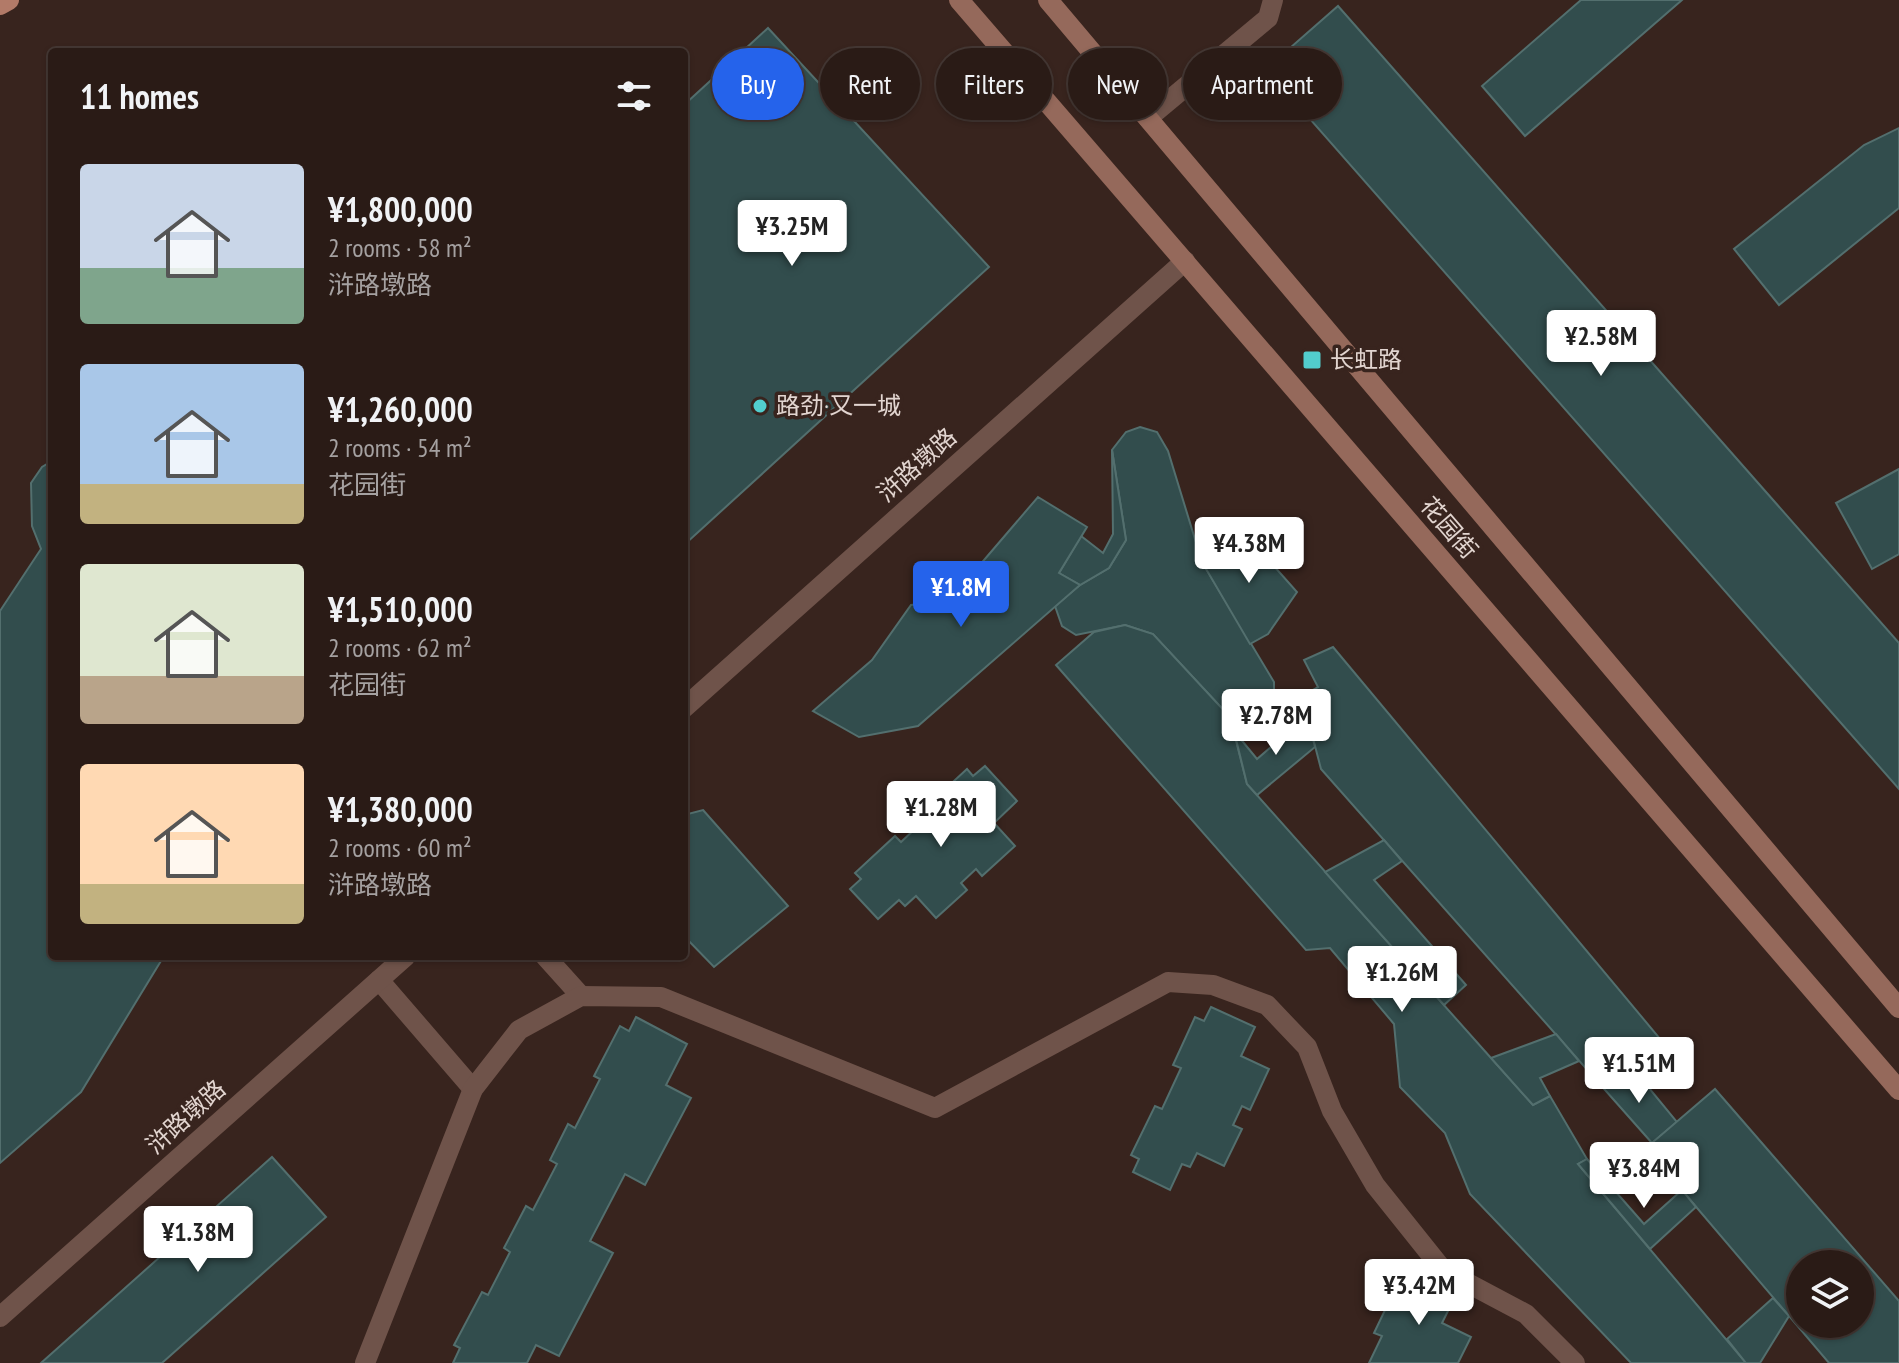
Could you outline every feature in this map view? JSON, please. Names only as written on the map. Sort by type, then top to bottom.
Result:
[{"type":"main road","points":[[0,5],[9,0]]},
{"type":"main road","name":"花园街","points":[[959,0],[1899,1090]]},
{"type":"main road","name":"花园街","points":[[1048,0],[1089,48]]},
{"type":"main road","name":"花园街","points":[[1150,120],[1899,1008]]},
{"type":"street","points":[[1167,102],[1268,18],[1273,0]]},
{"type":"street","name":"浒路墩路","points":[[688,704],[1185,261]]},
{"type":"street","name":"浒路墩路","points":[[0,1317],[402,960]]},
{"type":"street","points":[[549,960],[581,996]]},
{"type":"street","points":[[379,980],[473,1089]]},
{"type":"street","points":[[365,1363],[473,1089],[519,1030],[581,996],[661,997],[935,1108],[1168,982],[1213,985],[1267,1005],[1307,1047],[1332,1111],[1375,1185],[1443,1270],[1526,1314],[1575,1363]]},
{"type":"building","points":[[1581,0],[1682,0],[1525,136],[1482,86]]},
{"type":"building","points":[[1338,6],[1899,643],[1899,789],[1311,120],[1342,120],[1342,48],[1290,48]]},
{"type":"building","name":"路劲·又一城","points":[[768,28],[786,48],[746,48]]},
{"type":"building","name":"路劲·又一城","points":[[804,67],[820,84],[820,120],[853,120],[989,267],[688,541],[688,101],[712,79],[712,120],[804,120]]},
{"type":"building","points":[[1899,128],[1899,208],[1779,305],[1734,249],[1864,145]]},
{"type":"building","points":[[1140,427],[1157,432],[1168,451],[1202,562],[1274,682],[1274,695],[1259,709],[1246,715],[1230,717],[1153,634],[1125,625],[1076,635],[1062,626],[1055,606],[1080,585],[1109,568],[1126,540],[1112,450],[1126,432]]},
{"type":"building","points":[[1112,450],[1126,540],[1109,568],[1080,585],[1059,573],[1081,536],[1103,553],[1113,534]]},
{"type":"building","points":[[48,463],[48,960],[162,960],[81,1092],[0,1163],[0,611],[41,549],[32,526],[31,483]]},
{"type":"building","points":[[1899,469],[1899,554],[1872,569],[1836,503]]},
{"type":"building","points":[[1038,497],[1087,527],[1059,573],[1080,585],[918,726],[859,737],[813,711],[872,660],[911,605],[949,601]]},
{"type":"building","points":[[1241,529],[1297,592],[1268,634],[1250,644],[1202,562]]},
{"type":"building","points":[[1125,625],[1153,634],[1230,717],[1247,784],[1533,1105],[1550,1096],[1587,1159],[1578,1164],[1746,1363],[1631,1363],[1470,1194],[1445,1133],[1400,1087],[1394,1024],[1330,948],[1306,950],[1056,665],[1094,632]]},
{"type":"building","points":[[1333,647],[1666,1046],[1616,1087],[1600,1072],[1590,1073],[1321,769],[1302,696],[1318,687],[1304,660]]},
{"type":"building","points":[[1307,716],[1315,747],[1257,795],[1247,784],[1234,731],[1257,759]]},
{"type":"building","points":[[985,766],[1017,801],[994,823],[1015,846],[982,876],[976,869],[961,883],[967,890],[936,918],[916,896],[905,906],[899,900],[878,919],[850,889],[861,879],[855,873],[895,836],[901,842],[934,811],[928,805],[967,769],[973,776]]},
{"type":"building","points":[[703,810],[788,906],[714,967],[688,940],[688,814]]},
{"type":"building","points":[[1384,840],[1402,861],[1374,880],[1466,985],[1444,1005],[1325,872]]},
{"type":"building","points":[[1211,1007],[1255,1027],[1241,1056],[1269,1069],[1250,1110],[1242,1106],[1233,1125],[1242,1129],[1224,1166],[1197,1153],[1190,1167],[1182,1164],[1170,1190],[1133,1172],[1139,1159],[1131,1155],[1155,1106],[1162,1109],[1181,1068],[1173,1065],[1195,1017],[1204,1021]]},
{"type":"building","points":[[636,1017],[687,1044],[666,1085],[691,1098],[645,1185],[625,1174],[590,1241],[613,1253],[559,1356],[536,1345],[527,1363],[453,1363],[460,1348],[454,1345],[482,1292],[488,1295],[510,1252],[504,1248],[526,1206],[533,1210],[557,1164],[550,1160],[568,1124],[575,1128],[600,1079],[594,1076],[620,1026],[629,1031]]},
{"type":"building","points":[[1556,1034],[1579,1061],[1540,1078],[1550,1096],[1533,1105],[1491,1058]]},
{"type":"building","points":[[1635,1071],[1677,1122],[1652,1143],[1590,1073],[1600,1072],[1616,1087]]},
{"type":"building","points":[[1715,1089],[1855,1250],[1786,1250],[1786,1312],[1646,1148]]},
{"type":"building","points":[[272,1157],[326,1217],[162,1363],[41,1363]]},
{"type":"building","points":[[1587,1159],[1644,1224],[1682,1190],[1696,1207],[1650,1249],[1578,1164]]},
{"type":"building","points":[[1874,1272],[1899,1301],[1899,1363],[1829,1363],[1808,1338],[1874,1338]]},
{"type":"building","points":[[1412,1275],[1456,1295],[1442,1323],[1471,1337],[1458,1363],[1369,1363],[1382,1336],[1374,1333],[1397,1285],[1406,1289]]},
{"type":"building","points":[[1773,1298],[1786,1313],[1786,1321],[1760,1363],[1746,1363],[1727,1339]]},
{"type":"place","name":"长虹路","points":[[1312,360]]},
{"type":"place","name":"路劲·又一城","points":[[760,406]]}]
